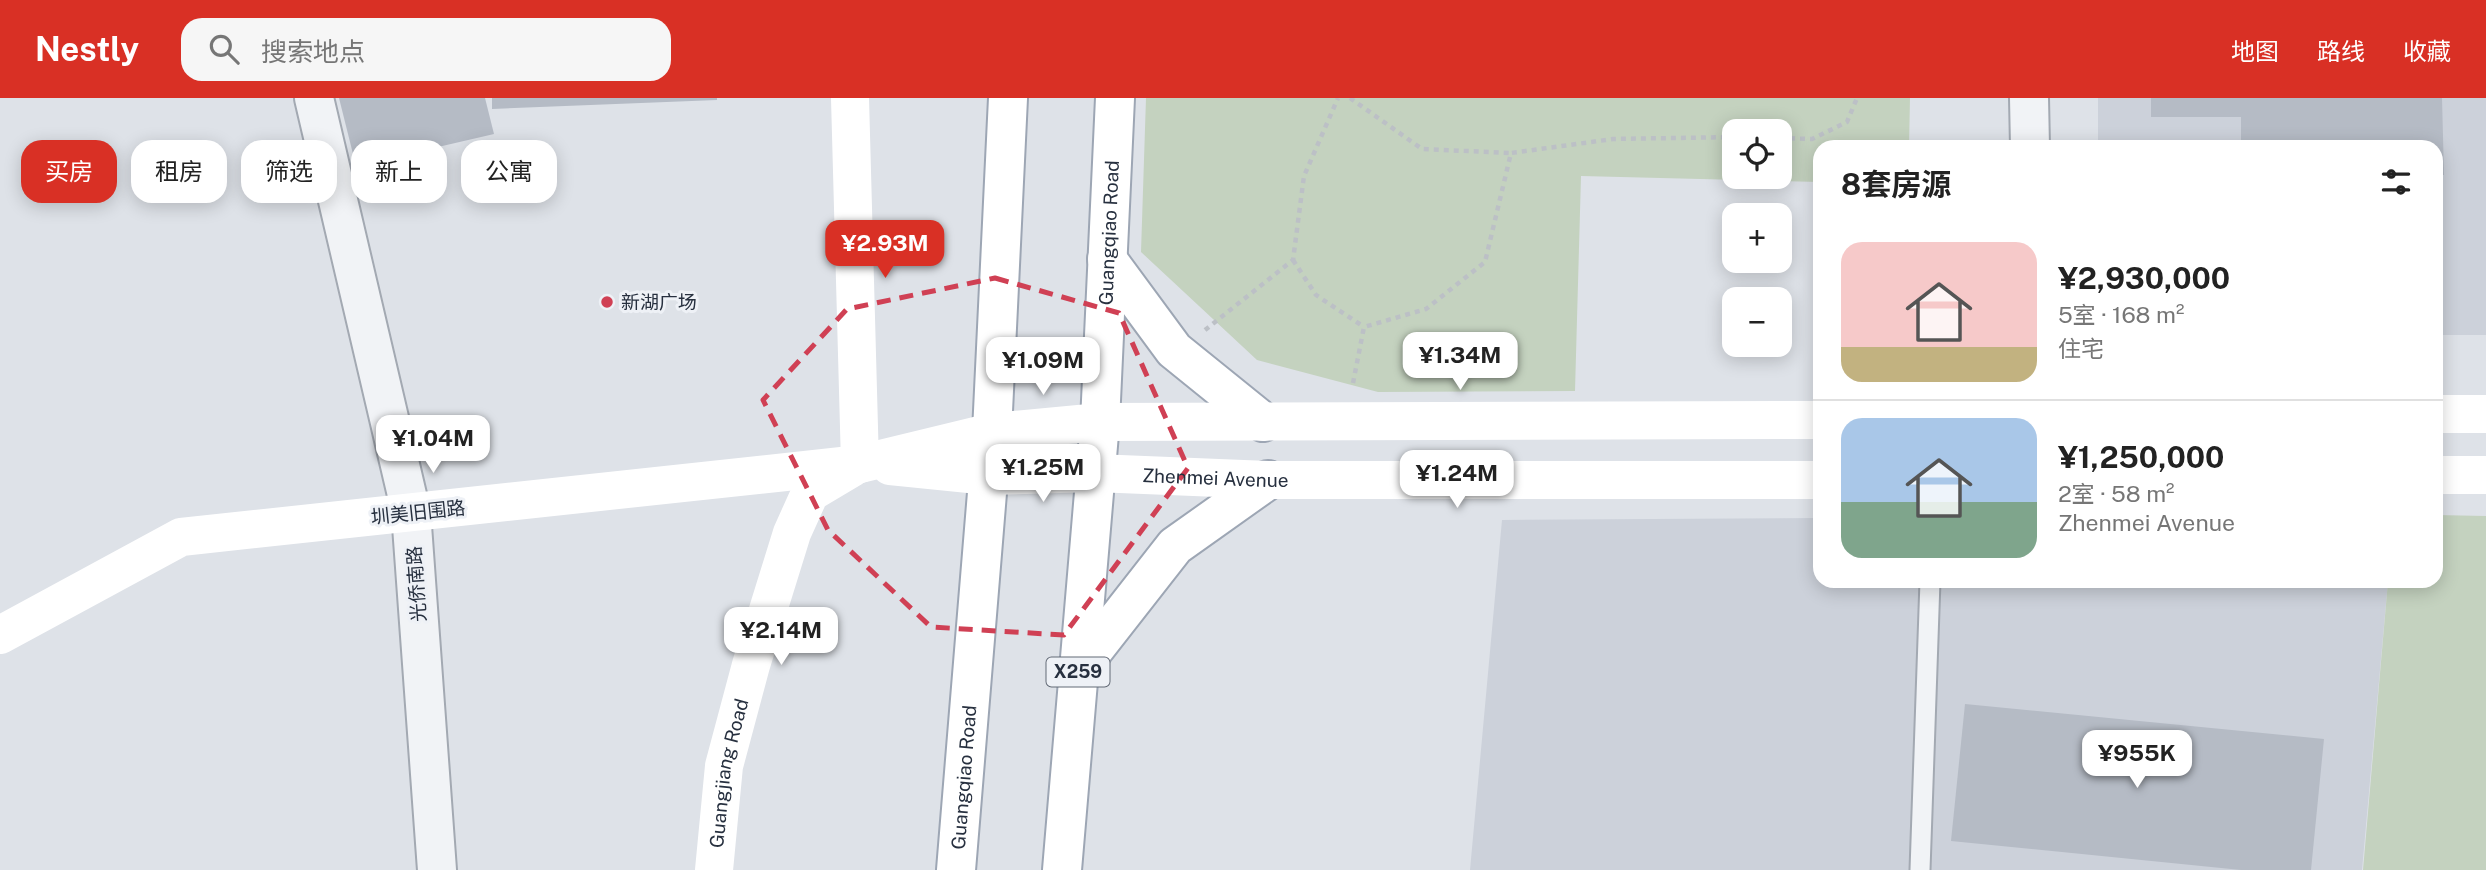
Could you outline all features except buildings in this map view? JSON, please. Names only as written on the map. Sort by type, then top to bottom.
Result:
[{"type":"main road","points":[[850,98],[860,464],[992,432],[1100,422],[1813,420]]},
{"type":"main road","name":"Guangqiao Road","points":[[956,870],[992,432],[1008,98]]},
{"type":"main road","name":"Guangqiao Road","points":[[1062,870],[1100,422],[1115,98]]},
{"type":"main road","points":[[1107,259],[1177,353],[1264,422]]},
{"type":"main road","points":[[2443,414],[2486,414]]},
{"type":"main road","name":"圳美旧围路","points":[[0,635],[181,537],[860,464]]},
{"type":"main road","name":"Zhenmei Avenue","points":[[860,464],[989,476],[1095,473],[1268,480],[1813,481]]},
{"type":"main road","name":"Guangjiang Road","points":[[714,870],[724,766],[751,665],[792,533],[810,493],[860,464]]},
{"type":"main road","points":[[2443,475],[2486,475]]},
{"type":"main road","points":[[1078,670],[1175,547],[1268,480]]},
{"type":"street","name":"光侨南路","points":[[314,98],[411,512],[437,870]]},
{"type":"street","points":[[2029,98],[2030,140]]},
{"type":"lane","points":[[1920,870],[1930,588]]},
{"type":"path","points":[[1338,98],[1304,176],[1293,260],[1316,295],[1364,327],[1426,309],[1485,262],[1511,153]]},
{"type":"path","points":[[1350,98],[1422,149],[1511,153],[1612,139],[1722,137]]},
{"type":"path","points":[[1792,138],[1812,139],[1847,121],[1857,98]]},
{"type":"path","points":[[1177,353],[1293,260]]},
{"type":"path","points":[[1346,422],[1364,327]]},
{"type":"highlighted area","points":[[995,278],[1119,313],[1188,468],[1064,635],[931,627],[828,530],[763,400],[847,309]]},
{"type":"shaded area","points":[[2098,98],[2486,98],[2486,335],[2443,335],[2443,140],[2098,140]]},
{"type":"shaded area","points":[[1813,518],[1813,588],[2387,588],[2362,870],[1470,870],[1502,520]]},
{"type":"green space","points":[[1146,98],[1910,98],[1909,140],[1813,140],[1813,182],[1792,181],[1792,119],[1722,119],[1722,180],[1581,176],[1575,391],[1378,392],[1257,360],[1141,252]]},
{"type":"green space","points":[[2443,515],[2486,516],[2486,870],[2363,870],[2387,588],[2443,588]]},
{"type":"place","name":"新湖广场","points":[[607,302]]}]
